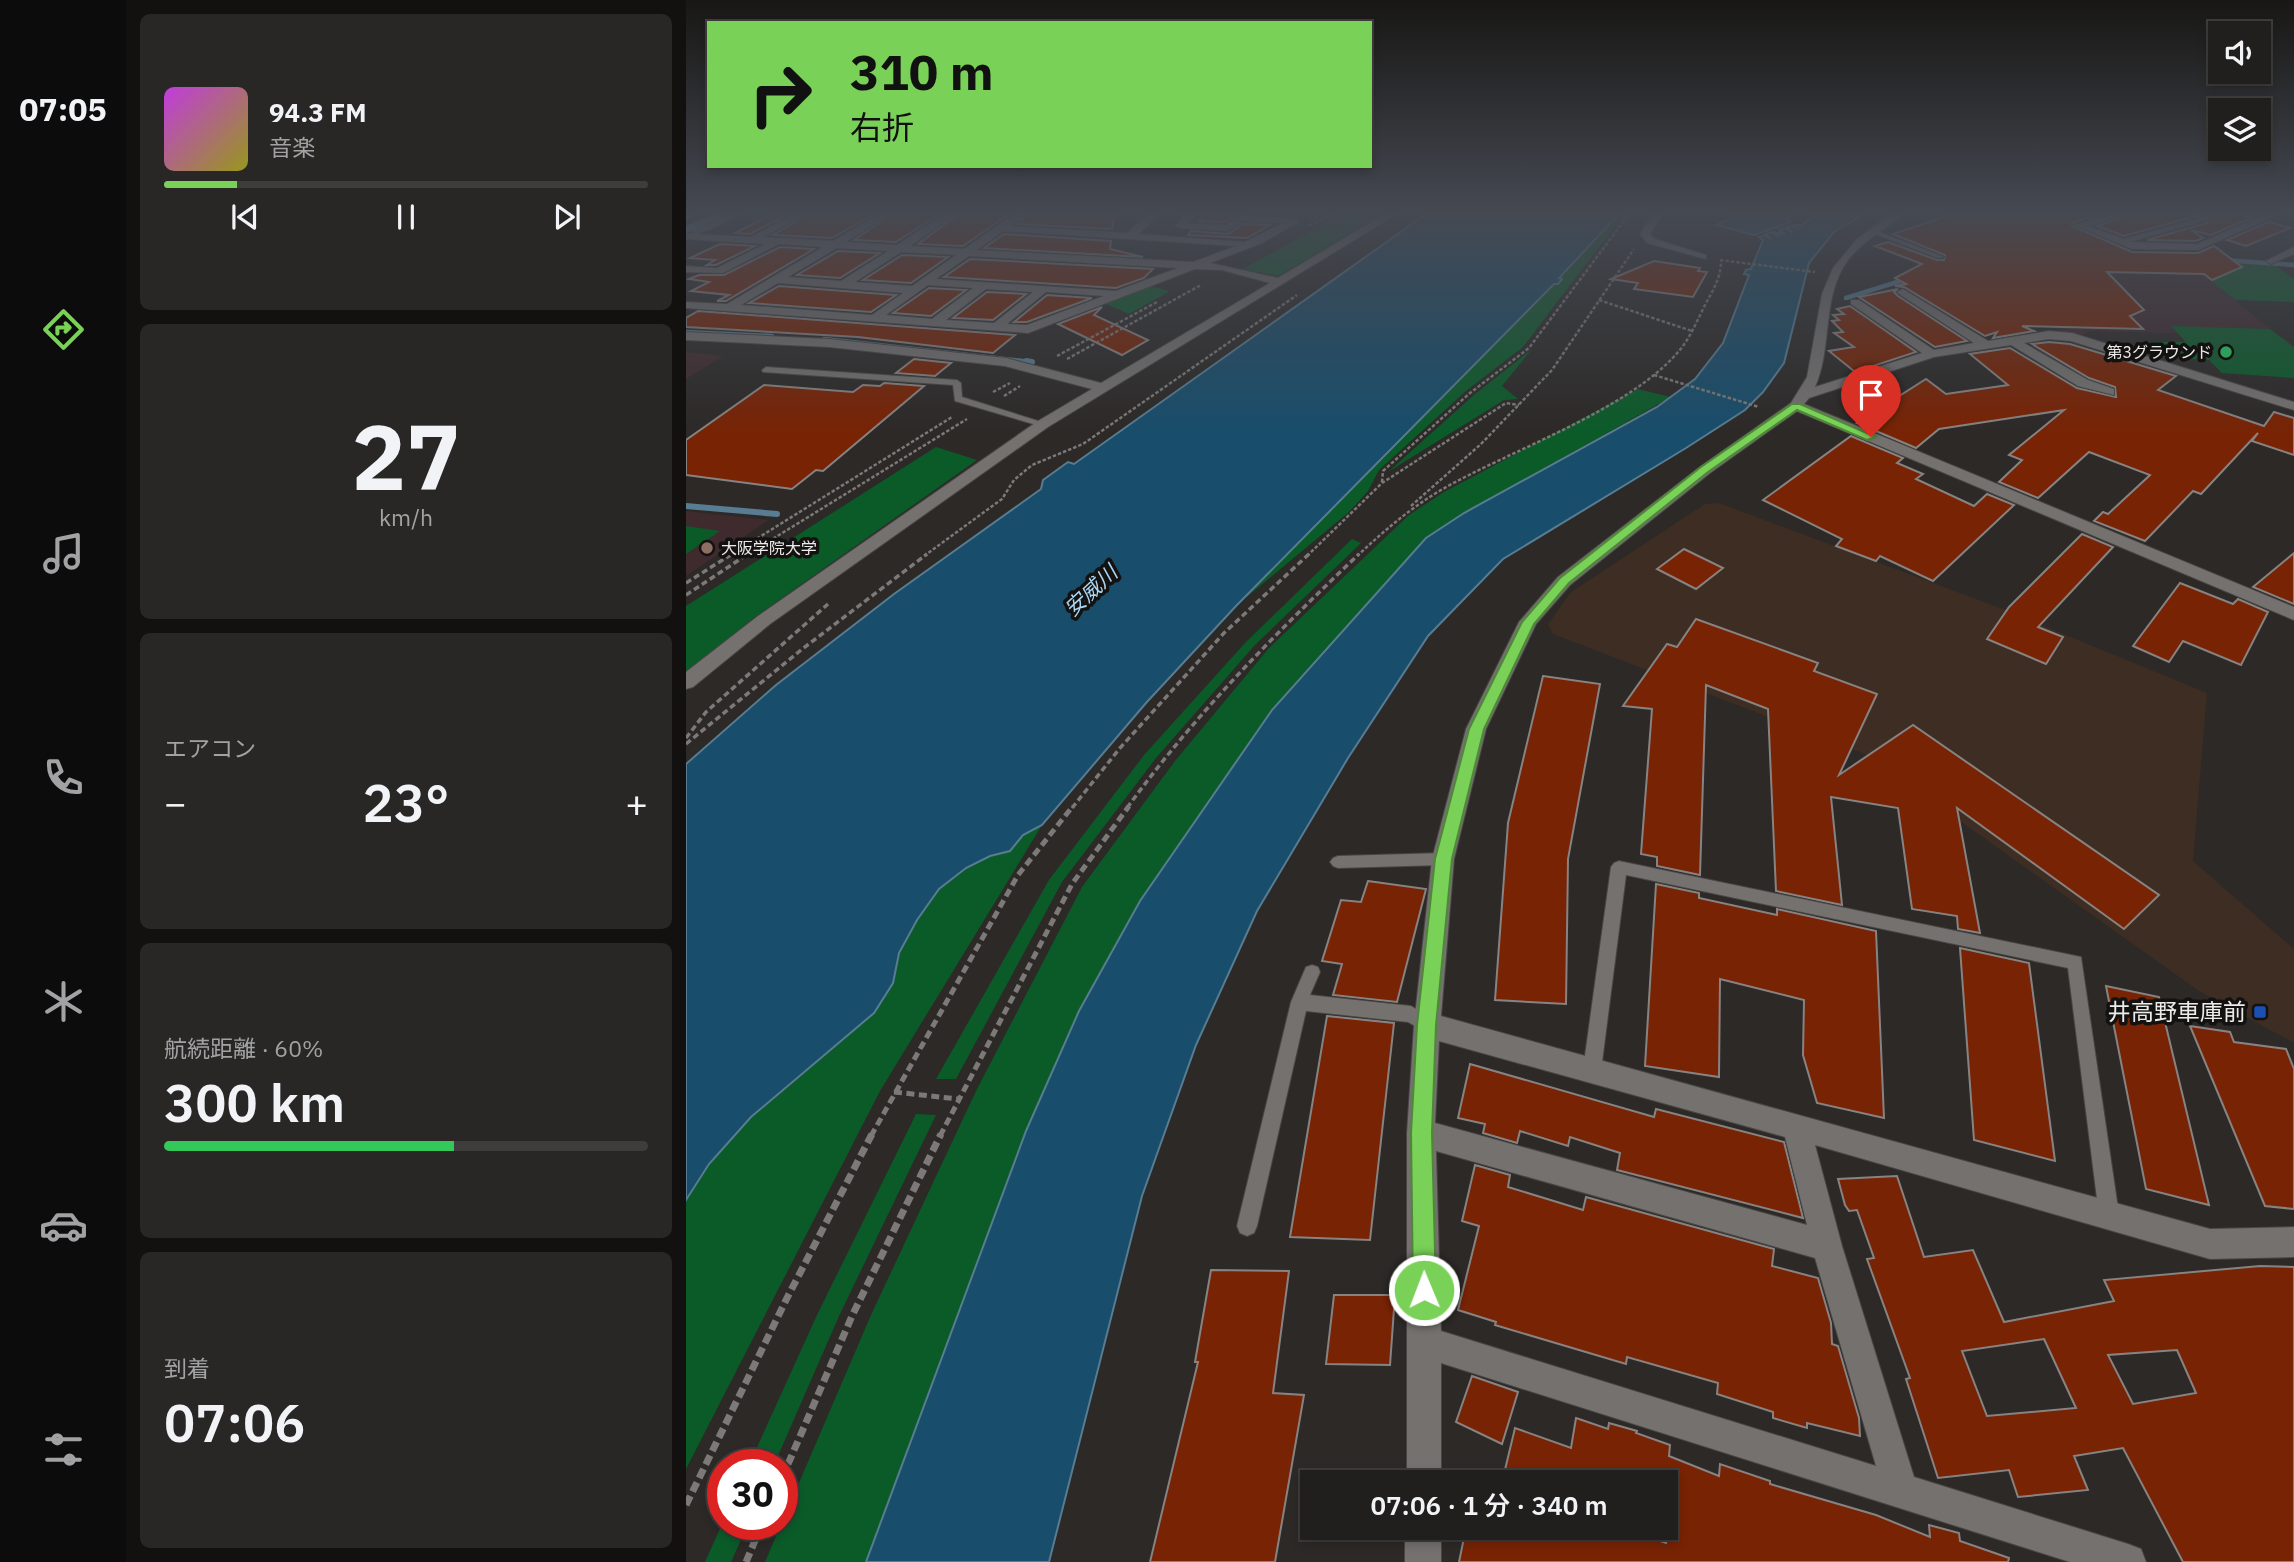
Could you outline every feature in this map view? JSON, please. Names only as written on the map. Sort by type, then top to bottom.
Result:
[{"type":"street","points":[[729,308],[765,287]]},
{"type":"street","points":[[870,287],[914,290]]},
{"type":"street","points":[[875,318],[919,287]]},
{"type":"street","points":[[935,323],[982,287]]},
{"type":"street","points":[[1012,287],[1118,293]]},
{"type":"street","points":[[686,305],[1028,329],[1135,287]]},
{"type":"street","points":[[686,682],[786,604],[1043,424],[1273,287]]},
{"type":"street","points":[[1801,400],[1821,352],[1829,287]]},
{"type":"street","points":[[996,327],[1043,289]]},
{"type":"street","points":[[1903,292],[1985,345]]},
{"type":"street","points":[[1855,302],[1932,354]]},
{"type":"street","points":[[1882,321],[1934,312]]},
{"type":"street","points":[[1424,1470],[1426,1342],[1421,1133],[1427,1025],[1443,859],[1476,729],[1528,622],[1564,581],[1704,470],[1801,400],[1932,354],[2049,335],[2072,337],[2294,406]]},
{"type":"street","points":[[686,337],[829,343],[1006,362],[1103,388]]},
{"type":"street","points":[[2013,341],[2083,383],[2109,392]]},
{"type":"street","points":[[1801,400],[2294,614]]},
{"type":"street","points":[[1427,1025],[1796,1126],[2210,1244],[2294,1242]]},
{"type":"street","points":[[1796,1126],[1827,1246],[1900,1489]]},
{"type":"street","points":[[1421,1133],[1827,1246]]},
{"type":"street","points":[[1426,1342],[2129,1562]]},
{"type":"street","points":[[1423,1540],[1423,1562]]},
{"type":"lane","points":[[766,370],[957,383],[958,399],[1043,424]]},
{"type":"lane","points":[[1338,862],[1443,859]]},
{"type":"lane","points":[[1592,1070],[1619,867],[2075,962],[2109,1215]]},
{"type":"lane","points":[[1247,1226],[1299,1002],[1312,972]]},
{"type":"lane","points":[[1299,1002],[1411,1014],[1427,1025]]},
{"type":"path","points":[[1382,483],[1383,471],[1470,393],[1529,348],[1575,287]]},
{"type":"path","points":[[795,1449],[852,1316],[958,1099],[1072,884],[1162,760],[1260,648],[1520,405],[1552,370],[1608,287]]},
{"type":"path","points":[[1400,516],[1441,490],[1602,408],[1653,375],[1679,351],[1714,287]]},
{"type":"path","points":[[686,744],[787,660],[909,566],[1006,498],[1015,478],[1052,453],[1083,444],[1300,293]]},
{"type":"path","points":[[1599,300],[1692,331]]},
{"type":"path","points":[[1653,375],[1765,408]]},
{"type":"path","points":[[686,1505],[787,1298],[894,1092],[1018,875],[1120,748],[1224,633],[1382,483],[1506,403],[1520,405]]},
{"type":"path","points":[[686,738],[706,712],[836,597]]},
{"type":"path","points":[[894,1092],[958,1099]]},
{"type":"path","points":[[746,1562],[755,1540]]},
{"type":"shaded area","points":[[2024,287],[2218,287],[2270,329],[2172,326],[2177,333],[2090,331],[2082,335],[2057,330]]},
{"type":"shaded area","points":[[686,352],[723,356],[686,379]]},
{"type":"shaded area","points":[[1719,503],[2003,609],[2207,693],[2193,861],[2294,949],[2294,1043],[2199,991],[1867,755],[1553,634],[1548,624],[1571,592],[1705,504]]},
{"type":"shaded area","name":"大阪学院大学","points":[[686,511],[769,520],[686,576]]},
{"type":"green space","points":[[1142,287],[1170,291],[1129,314],[1104,303]]},
{"type":"green space","points":[[1551,287],[1569,287],[1523,347],[1466,391],[1379,470],[1368,491],[1349,512],[1236,606]]},
{"type":"green space","points":[[2219,287],[2294,287],[2294,302],[2235,300]]},
{"type":"green space","name":"第3グラウンド","points":[[2171,326],[2270,329],[2294,347],[2294,378],[2222,373],[2209,360],[2163,357],[2149,342],[2186,342]]},
{"type":"green space","points":[[1532,349],[1502,386],[1518,399],[1504,400],[1388,472],[1475,394]]},
{"type":"green space","points":[[1638,389],[1671,397],[1464,513],[1426,538],[1272,710],[1140,901],[1079,1011],[1026,1131],[866,1562],[765,1562],[774,1540],[798,1540],[798,1485],[871,1315],[976,1091],[1082,887],[1175,761],[1269,648],[1409,515],[1444,492]]},
{"type":"green space","points":[[936,447],[977,460],[755,617],[686,672],[686,606]]},
{"type":"green space","points":[[686,526],[720,531],[686,554]]},
{"type":"green space","points":[[1352,539],[1361,543],[1254,646],[1156,758],[1062,882],[956,1079],[936,1079],[1049,880],[1144,755],[1246,642]]},
{"type":"green space","points":[[1042,825],[880,1091],[686,1469],[686,1200],[709,1164],[751,1117],[874,1013],[893,983],[899,953],[916,920],[939,889],[966,868],[990,856],[1010,851],[1023,835]]},
{"type":"green space","points":[[916,1114],[936,1115],[839,1316],[781,1449],[756,1449],[817,1315]]},
{"type":"green space","points":[[715,1540],[741,1540],[731,1562],[705,1562]]},
{"type":"water","name":"安威川","points":[[1323,287],[1551,287],[1236,606],[1146,703],[1042,825],[1023,835],[1010,851],[990,856],[966,868],[939,889],[917,920],[899,953],[893,983],[874,1013],[751,1117],[709,1164],[686,1200],[686,764],[776,685],[894,594],[1041,489],[1043,480],[1068,462],[1074,464]]},
{"type":"water","points":[[1744,287],[1803,287],[1784,363],[1763,392],[1745,410],[1503,559],[1428,636],[1348,758],[1257,911],[1196,1045],[1142,1196],[1049,1562],[866,1562],[1026,1131],[1079,1011],[1140,901],[1272,710],[1426,538],[1464,513],[1657,407],[1695,379],[1723,343]]},
{"type":"building","points":[[699,287],[750,287],[726,301],[717,301],[729,295],[691,291]]},
{"type":"building","points":[[777,287],[896,295],[871,312],[749,303]]},
{"type":"building","points":[[1635,287],[1699,287],[1693,297],[1634,289]]},
{"type":"building","points":[[1904,287],[2122,287],[2144,310],[2130,316],[2143,329],[2022,326],[2034,331],[1993,338],[1997,332],[1985,336]]},
{"type":"building","points":[[929,288],[966,290],[931,316],[893,313]]},
{"type":"building","points":[[1898,289],[1894,292],[1898,296],[1967,341],[1935,347],[1859,297]]},
{"type":"building","points":[[987,292],[1026,294],[993,320],[953,318]]},
{"type":"building","points":[[1047,295],[1092,298],[1027,322],[1014,322]]},
{"type":"building","points":[[1850,306],[1916,352],[1855,372],[1829,351],[1854,347],[1834,333],[1843,332],[1832,321],[1839,320],[1833,315],[1844,314],[1837,309]]},
{"type":"building","points":[[1102,307],[1094,315],[1148,340],[1122,355],[1058,324]]},
{"type":"building","points":[[698,311],[1015,335],[993,353],[858,337],[686,327],[686,318]]},
{"type":"building","points":[[2032,344],[2070,344],[2176,376],[2158,390],[2264,426],[2274,412],[2294,418],[2294,455],[2252,441],[2258,433],[2201,494],[2193,491],[2145,541],[2094,521],[2103,512],[2108,514],[2150,475],[2089,452],[2038,498],[1999,482],[2022,460],[2009,455],[2064,410],[1939,429],[1916,448],[1857,423],[1926,379],[1946,394],[2008,385],[1970,354],[2010,348],[2077,388],[2116,397],[2115,387],[2089,378]]},
{"type":"building","points":[[914,359],[951,363],[935,376],[896,373]]},
{"type":"building","points":[[884,383],[924,386],[823,471],[816,470],[792,489],[686,475],[686,440],[764,385],[853,392],[863,385],[880,386]]},
{"type":"building","points":[[1851,436],[1903,458],[1897,463],[1923,474],[1916,479],[1974,506],[1987,494],[2014,505],[1933,581],[1880,556],[1876,561],[1836,546],[1842,539],[1763,500]]},
{"type":"building","points":[[2082,534],[2113,547],[2038,627],[2063,637],[2046,664],[1987,639],[2009,607]]},
{"type":"building","points":[[1684,549],[1723,568],[1696,589],[1657,569]]},
{"type":"building","points":[[2294,553],[2294,604],[2253,587]]},
{"type":"building","points":[[2180,583],[2233,604],[2238,599],[2268,612],[2241,665],[2183,641],[2169,662],[2133,646]]},
{"type":"building","points":[[1696,619],[1818,663],[1814,671],[1877,694],[1839,775],[1913,725],[2159,895],[2124,929],[1957,808],[1980,933],[1958,929],[1957,916],[1912,909],[1898,808],[1831,797],[1842,905],[1776,891],[1768,709],[1706,685],[1700,875],[1657,866],[1657,857],[1641,854],[1652,709],[1623,706],[1667,644],[1677,647]]},
{"type":"building","points":[[1543,676],[1600,684],[1568,859],[1566,1004],[1495,1000],[1508,823]]},
{"type":"building","points":[[1368,881],[1426,889],[1397,1002],[1333,995],[1342,964],[1322,961],[1341,900],[1361,902]]},
{"type":"building","points":[[1656,884],[1699,893],[1699,898],[1777,915],[1777,909],[1876,931],[1884,1118],[1817,1103],[1803,1055],[1804,1000],[1720,979],[1719,1077],[1645,1066]]},
{"type":"building","points":[[1960,948],[2029,963],[2055,1161],[1974,1140]]},
{"type":"building","points":[[2106,986],[2159,997],[2209,1205],[2146,1189]]},
{"type":"building","points":[[1327,1016],[1394,1023],[1370,1240],[1290,1237]]},
{"type":"building","points":[[2190,1026],[2230,1032],[2234,1042],[2286,1049],[2294,1069],[2294,1209],[2265,1206]]},
{"type":"building","points":[[1470,1064],[1654,1117],[1656,1109],[1784,1142],[1803,1218],[1617,1170],[1620,1153],[1570,1137],[1568,1146],[1520,1131],[1517,1143],[1483,1133],[1485,1124],[1458,1118]]},
{"type":"building","points":[[1475,1165],[1510,1175],[1508,1187],[1583,1210],[1586,1197],[1774,1249],[1772,1266],[1818,1278],[1831,1323],[1832,1344],[1838,1346],[1859,1418],[1860,1436],[1807,1423],[1807,1428],[1773,1418],[1773,1412],[1717,1394],[1718,1383],[1627,1357],[1626,1364],[1495,1325],[1496,1322],[1458,1310],[1479,1226],[1462,1221]]},
{"type":"building","points":[[1897,1176],[1924,1257],[1973,1250],[2004,1322],[2114,1301],[2104,1280],[2260,1266],[2294,1267],[2294,1562],[2183,1562],[2123,1448],[2074,1456],[2088,1490],[2018,1497],[2009,1470],[1938,1478],[1906,1379],[1910,1378],[1867,1259],[1874,1258],[1857,1210],[1849,1211],[1845,1205],[1838,1179]],"holes":[[[2044,1339],[2076,1408],[1987,1416],[1962,1351]],[[2177,1350],[2196,1393],[2133,1404],[2108,1355]]]},
{"type":"building","points":[[1211,1270],[1289,1271],[1273,1393],[1304,1395],[1275,1562],[1150,1562],[1198,1362],[1195,1362]]},
{"type":"building","points":[[1334,1295],[1395,1295],[1390,1365],[1326,1364]]},
{"type":"building","points":[[1472,1376],[1518,1392],[1502,1444],[1456,1422]]},
{"type":"building","points":[[1576,1418],[1608,1429],[1609,1423],[1670,1445],[1669,1456],[1719,1476],[1720,1464],[1770,1481],[1770,1484],[1876,1515],[1930,1537],[1929,1525],[1959,1533],[1960,1541],[2009,1558],[2008,1562],[1459,1562],[1464,1540],[1657,1540],[1666,1543],[1666,1540],[1678,1540],[1678,1470],[1505,1470],[1515,1428],[1571,1448]]},
{"type":"waterway","points":[[1846,298],[1882,287]]},
{"type":"waterway","points":[[686,332],[772,336]]},
{"type":"waterway","points":[[824,339],[1032,362],[1026,361]]},
{"type":"waterway","points":[[686,506],[777,514]]},
{"type":"place","name":"第3グラウンド","points":[[2226,352]]},
{"type":"place","name":"大阪学院大学","points":[[707,548]]},
{"type":"place","name":"井高野車庫前","points":[[2260,1012]]},
{"type":"route","points":[[1424,1290],[1421,1133],[1427,1025],[1443,859],[1476,729],[1528,622],[1564,581],[1704,470],[1796,406],[1871,437]]}]
